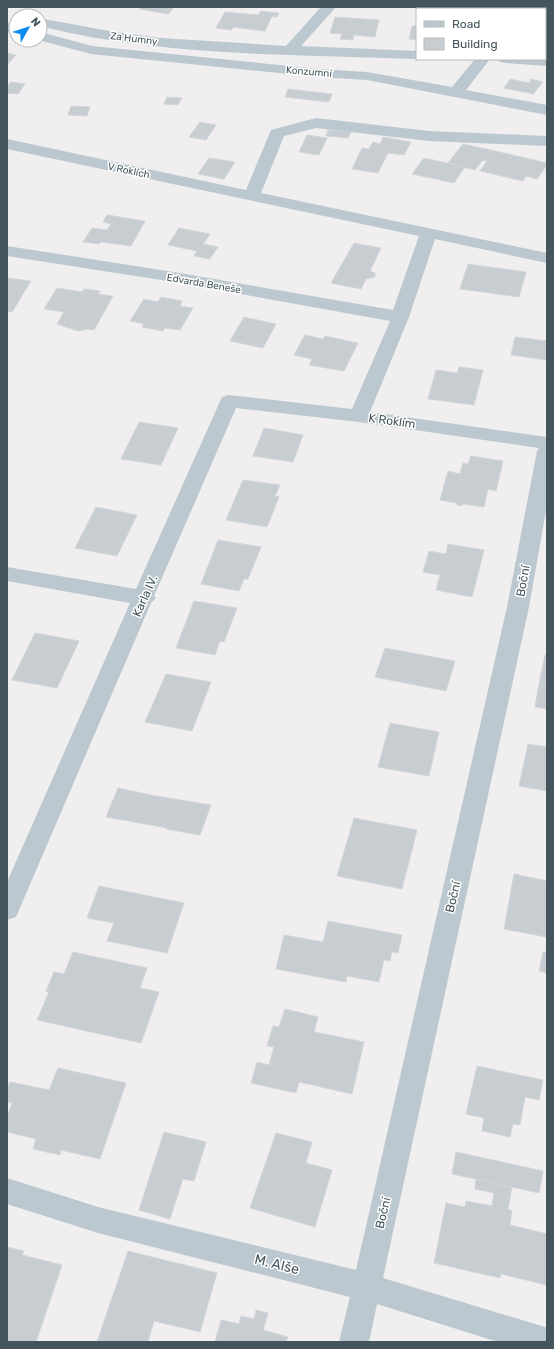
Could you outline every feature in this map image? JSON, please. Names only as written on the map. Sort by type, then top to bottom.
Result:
[{"type":"street","points":[[290,50],[329,7]]},
{"type":"street","name":"Za Humny","points":[[48,31],[224,47],[416,55]]},
{"type":"street","name":"Konzumní","points":[[48,33],[69,44],[91,50],[319,73],[367,76],[547,110]]},
{"type":"street","points":[[209,61],[224,47]]},
{"type":"street","points":[[456,92],[482,60]]},
{"type":"street","points":[[519,60],[547,62]]},
{"type":"street","points":[[547,141],[429,136],[316,123],[277,133],[252,196],[547,258]]},
{"type":"street","name":"V Roklích","points":[[7,144],[252,196]]},
{"type":"street","name":"K Roklím","points":[[428,234],[400,317],[359,416],[547,444]]},
{"type":"street","name":"Edvarda Beneše","points":[[7,251],[182,279],[400,317]]},
{"type":"street","name":"Karla IV.","points":[[10,897],[145,598],[229,401],[359,416]]},
{"type":"street","name":"Boční","points":[[354,1342],[518,607],[547,451]]},
{"type":"street","points":[[7,574],[145,598]]},
{"type":"street","name":"M. Alše","points":[[7,1191],[98,1220],[367,1286],[545,1342]]},
{"type":"building","points":[[141,7],[174,7],[168,14],[139,9]]},
{"type":"building","points":[[261,11],[279,13],[277,17],[272,16],[265,31],[233,27],[232,30],[216,28],[225,12],[258,15]]},
{"type":"building","points":[[335,17],[379,20],[375,37],[354,35],[353,40],[340,39],[342,34],[330,33]]},
{"type":"building","points":[[412,26],[416,26],[416,40],[409,39]]},
{"type":"building","points":[[7,53],[16,55],[7,65]]},
{"type":"building","points":[[510,79],[529,83],[531,79],[543,82],[533,94],[504,88]]},
{"type":"building","points":[[11,82],[25,84],[18,94],[7,93],[7,87]]},
{"type":"building","points":[[288,89],[332,94],[329,102],[285,97]]},
{"type":"building","points":[[167,97],[182,98],[178,105],[164,104]]},
{"type":"building","points":[[71,106],[90,107],[87,116],[68,115]]},
{"type":"building","points":[[200,122],[216,125],[206,140],[189,137]]},
{"type":"building","points":[[328,130],[351,132],[348,138],[326,136]]},
{"type":"building","points":[[307,135],[327,138],[319,155],[299,152]]},
{"type":"building","points":[[383,137],[411,142],[404,155],[388,153],[378,173],[352,169],[362,148],[369,149],[373,142],[380,144]]},
{"type":"building","points":[[463,144],[491,150],[475,170],[448,163]]},
{"type":"building","points":[[491,150],[547,163],[547,165],[537,179],[526,176],[523,181],[480,171],[487,161],[483,160]]},
{"type":"building","points":[[209,158],[235,162],[224,179],[198,174]]},
{"type":"building","points":[[424,158],[465,167],[454,183],[412,174]]},
{"type":"building","points":[[107,215],[145,221],[131,246],[101,242],[99,244],[83,242],[92,228],[107,230],[111,224],[103,222]]},
{"type":"building","points":[[179,228],[210,234],[203,244],[218,247],[210,259],[194,256],[197,251],[168,245]]},
{"type":"building","points":[[354,243],[381,248],[370,271],[375,273],[375,277],[366,279],[361,289],[331,283]]},
{"type":"building","points":[[468,264],[526,272],[519,297],[460,289]]},
{"type":"building","points":[[7,278],[31,281],[12,312],[7,311]]},
{"type":"building","points":[[57,288],[82,292],[84,289],[100,291],[98,294],[113,296],[94,330],[88,329],[78,331],[57,324],[64,312],[44,309]]},
{"type":"building","points":[[161,297],[182,301],[180,306],[193,308],[180,330],[165,328],[163,331],[142,327],[144,324],[130,321],[144,299],[158,302]]},
{"type":"building","points":[[244,317],[276,324],[263,348],[230,341]]},
{"type":"building","points":[[305,335],[323,339],[325,336],[358,343],[344,371],[309,365],[312,359],[294,355]]},
{"type":"building","points":[[515,337],[547,341],[547,360],[511,355]]},
{"type":"building","points":[[459,367],[483,370],[474,405],[428,399],[436,370],[457,373]]},
{"type":"building","points":[[139,422],[178,428],[161,465],[121,459]]},
{"type":"building","points":[[264,428],[303,435],[293,462],[253,456]]},
{"type":"building","points":[[471,456],[503,461],[496,491],[488,489],[484,507],[463,504],[462,506],[457,505],[457,503],[440,500],[448,471],[460,474],[463,463],[468,464]]},
{"type":"building","points":[[243,480],[280,485],[275,496],[279,497],[267,527],[226,520]]},
{"type":"building","points":[[96,507],[137,515],[117,556],[75,548]]},
{"type":"building","points":[[218,540],[261,547],[248,579],[244,579],[239,591],[201,584]]},
{"type":"building","points":[[448,544],[484,550],[472,597],[436,590],[440,575],[423,572],[429,551],[446,554]]},
{"type":"building","points":[[194,601],[237,608],[224,642],[220,641],[215,655],[176,648]]},
{"type":"building","points":[[35,633],[79,641],[57,688],[12,680]]},
{"type":"building","points":[[385,648],[455,661],[446,691],[375,677]]},
{"type":"building","points":[[545,655],[547,655],[547,685],[539,684]]},
{"type":"building","points":[[166,674],[211,682],[192,731],[145,722]]},
{"type":"building","points":[[539,684],[547,685],[547,709],[535,707]]},
{"type":"building","points":[[390,723],[439,732],[429,776],[378,767]]},
{"type":"building","points":[[528,744],[547,747],[547,791],[519,786]]},
{"type":"building","points":[[118,788],[211,805],[200,835],[166,829],[167,828],[106,817]]},
{"type":"building","points":[[354,818],[417,830],[402,889],[337,876]]},
{"type":"building","points":[[514,874],[547,881],[546,937],[504,929]]},
{"type":"building","points":[[99,886],[184,903],[167,953],[107,941],[114,923],[87,918]]},
{"type":"building","points":[[328,921],[402,935],[398,953],[392,952],[390,961],[384,960],[379,982],[347,976],[346,982],[276,969],[284,935],[323,942]]},
{"type":"building","points":[[73,952],[147,968],[140,988],[159,992],[141,1043],[37,1020],[49,992],[46,991],[54,972],[64,974]]},
{"type":"building","points":[[543,952],[547,952],[547,973],[539,971]]},
{"type":"building","points":[[285,1009],[318,1017],[314,1032],[364,1042],[352,1094],[299,1082],[296,1093],[251,1083],[257,1062],[269,1065],[274,1047],[267,1046],[273,1026],[279,1027]]},
{"type":"building","points":[[477,1066],[543,1080],[539,1100],[525,1097],[520,1125],[513,1124],[510,1137],[482,1131],[484,1118],[466,1114]]},
{"type":"building","points":[[58,1068],[126,1083],[100,1159],[61,1150],[60,1155],[33,1149],[36,1139],[7,1132],[7,1117],[12,1103],[7,1102],[7,1090],[10,1082],[49,1090]]},
{"type":"building","points":[[164,1132],[206,1142],[194,1181],[183,1179],[170,1219],[139,1210]]},
{"type":"building","points":[[276,1133],[312,1142],[306,1163],[332,1170],[315,1227],[250,1208]]},
{"type":"building","points":[[456,1152],[543,1171],[539,1193],[452,1174]]},
{"type":"building","points":[[476,1179],[512,1187],[508,1209],[512,1211],[510,1225],[547,1234],[547,1285],[501,1274],[500,1278],[434,1263],[446,1203],[465,1207],[466,1201],[492,1206],[494,1193],[475,1189]]},
{"type":"building","points":[[7,1247],[24,1251],[22,1255],[62,1265],[36,1342],[7,1342]]},
{"type":"building","points":[[128,1251],[217,1273],[200,1332],[154,1321],[148,1342],[97,1342]]},
{"type":"building","points":[[256,1310],[268,1313],[263,1330],[288,1337],[286,1342],[215,1342],[221,1320],[239,1324],[241,1316],[254,1319]]}]
